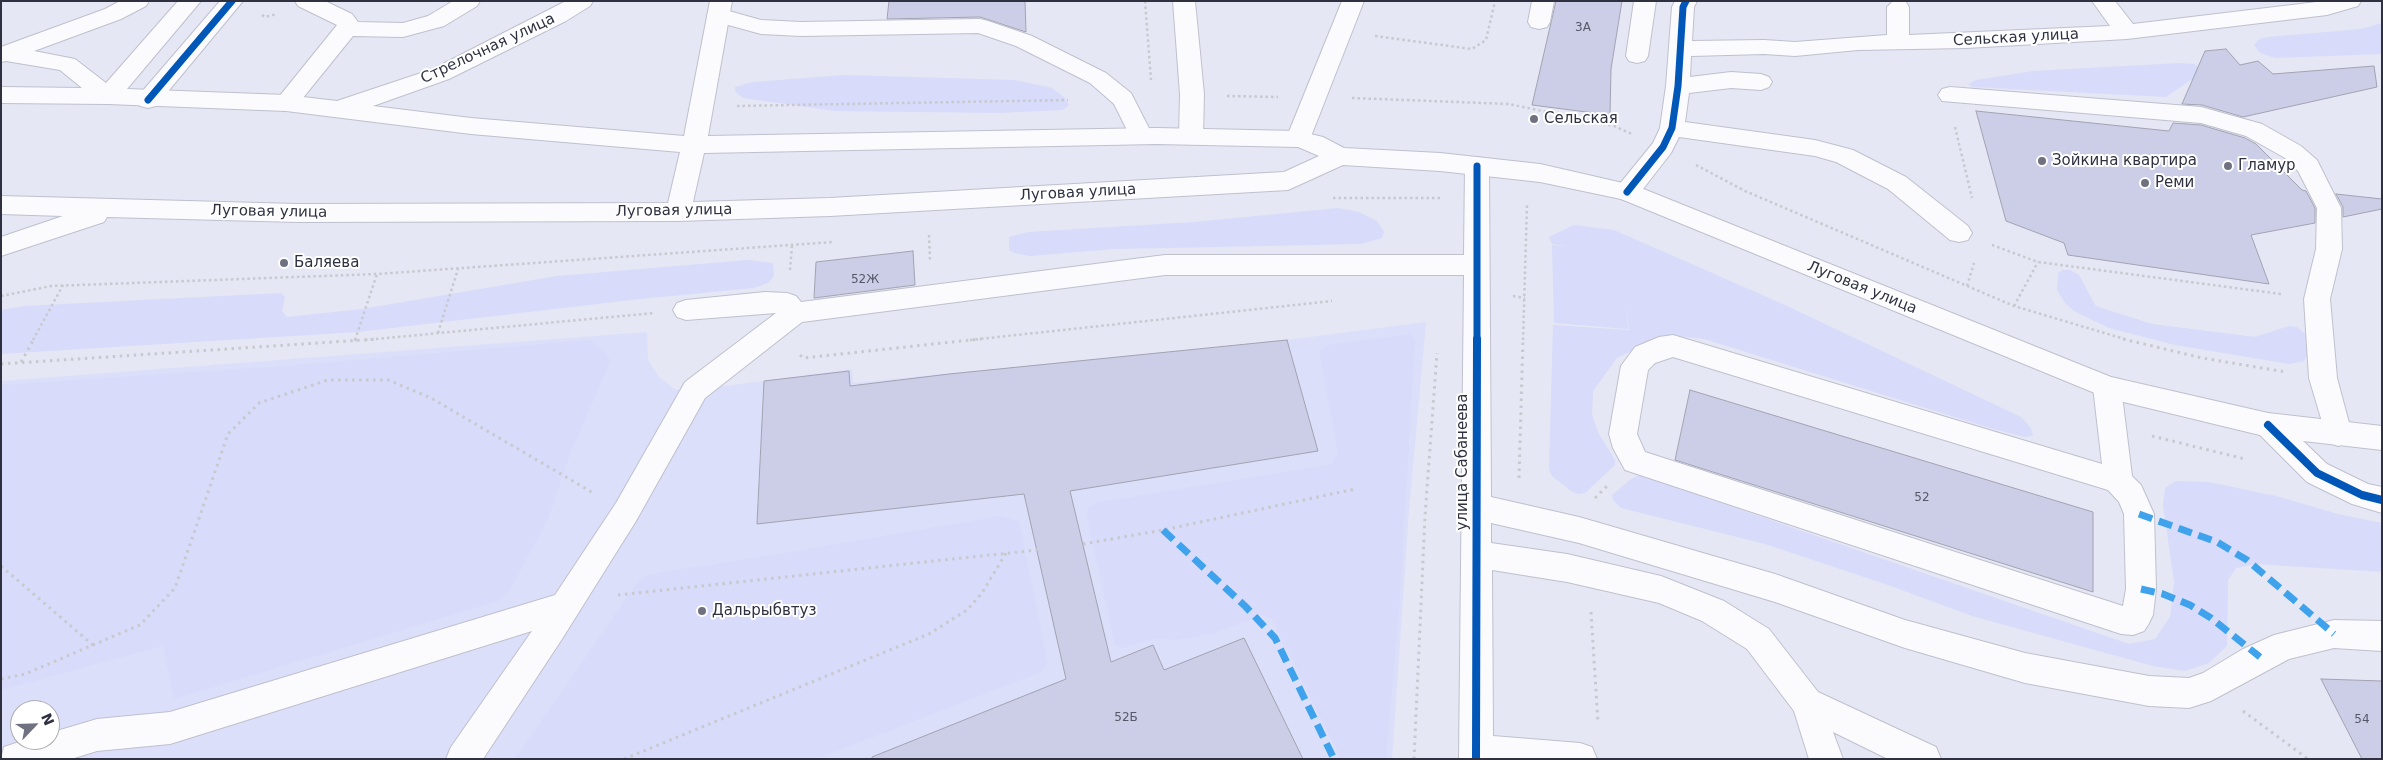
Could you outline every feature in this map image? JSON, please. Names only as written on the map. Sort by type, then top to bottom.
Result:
[{"type":"main road","points":[[2,54],[113,14],[138,1]]},
{"type":"main road","points":[[2,54],[67,64],[108,96],[190,1]]},
{"type":"main road","points":[[148,100],[232,1]]},
{"type":"main road","points":[[286,103],[347,29],[348,23],[344,19],[306,1]]},
{"type":"main road","points":[[347,29],[403,30],[436,21],[469,1]]},
{"type":"main road","name":"Стрелочная улица","points":[[334,110],[441,74],[558,16],[582,1]]},
{"type":"main road","points":[[1184,1],[1192,94],[1190,136]]},
{"type":"main road","points":[[1298,139],[1353,1]]},
{"type":"main road","points":[[1538,22],[1543,1]]},
{"type":"main road","points":[[1637,56],[1645,1]]},
{"type":"main road","points":[[1626,192],[1663,148],[1672,128],[1678,86],[1683,8],[1686,1]]},
{"type":"main road","points":[[2103,1],[2127,32]]},
{"type":"main road","name":"Сельская улица","points":[[1680,49],[1764,47],[1795,49],[1858,43],[1966,41],[2127,32],[2327,8],[2350,1]]},
{"type":"main road","points":[[1898,7],[1898,35],[1902,42]]},
{"type":"main road","points":[[678,212],[694,145],[719,8],[761,27],[801,29],[980,26],[1024,41],[1098,78],[1124,99],[1141,136]]},
{"type":"main road","points":[[1678,86],[1731,80],[1761,82]]},
{"type":"main road","name":"Луговая улица","points":[[1,95],[108,96],[148,100],[286,103],[472,126],[694,145],[1141,136],[1298,139],[1315,143],[1340,156],[1477,166],[1540,173],[1626,192],[2107,387],[2268,424],[2382,438]]},
{"type":"main road","points":[[1950,95],[2201,115],[2254,130],[2293,152],[2308,166],[2329,208],[2329,249],[2317,299],[2323,378],[2338,434]]},
{"type":"main road","points":[[1672,128],[1815,148],[1844,156],[1897,183],[1959,233]]},
{"type":"main road","name":"Луговая улица","points":[[1,205],[126,210],[298,213],[678,212],[929,202],[1288,181],[1340,156]]},
{"type":"main road","name":"улица Сабанеева","points":[[1476,755],[1477,166]]},
{"type":"main road","points":[[1,247],[78,220],[126,210]]},
{"type":"main road","points":[[463,759],[568,603],[626,512],[695,390],[795,314],[1165,265],[1476,278]]},
{"type":"main road","points":[[686,310],[765,302],[787,303],[795,314]]},
{"type":"main road","points":[[2107,387],[2118,481],[2131,494],[2139,514],[2141,588],[2137,615],[2132,621],[2121,620],[1635,461],[1627,448],[1623,434],[1635,366],[1645,355],[1659,348],[1673,346],[2118,481]]},
{"type":"main road","points":[[2268,424],[2317,473],[2362,495],[2382,500]]},
{"type":"main road","points":[[1477,506],[1588,533],[1775,588],[1905,634],[2025,668],[2149,691],[2189,693],[2211,686],[2254,660],[2286,645],[2334,634],[2382,636]]},
{"type":"main road","points":[[1476,554],[1590,574],[1661,590],[1713,611],[1758,639],[1807,703],[1826,759]]},
{"type":"main road","points":[[16,759],[97,735],[170,728],[568,603]]},
{"type":"main road","points":[[1807,703],[1924,759]]},
{"type":"main road","points":[[1476,755],[1580,759]]},
{"type":"path","points":[[1342,31],[1472,49],[1486,40],[1495,1]]},
{"type":"path","points":[[1950,95],[1948,97],[1950,110],[1973,204]]},
{"type":"path","points":[[929,232],[930,260]]},
{"type":"path","points":[[1988,244],[2038,262],[2317,299]]},
{"type":"path","points":[[1,296],[63,285],[377,274],[796,246]]},
{"type":"path","points":[[2014,306],[2038,262]]},
{"type":"path","points":[[1967,286],[1974,264]]},
{"type":"path","points":[[438,333],[458,269]]},
{"type":"path","points":[[355,341],[377,274]]},
{"type":"path","points":[[1476,278],[1524,298]]},
{"type":"path","points":[[21,363],[63,285]]},
{"type":"path","points":[[795,314],[796,351],[803,358],[1340,300]]},
{"type":"path","points":[[1,364],[355,341],[686,310]]},
{"type":"path","points":[[1414,759],[1425,516],[1437,349]]},
{"type":"path","points":[[1,679],[25,674],[140,626],[176,588],[228,434],[259,403],[328,380],[388,380],[431,398],[626,512]]},
{"type":"path","points":[[1083,544],[1163,530],[1355,489]]},
{"type":"path","points":[[568,603],[1038,550]]},
{"type":"path","points":[[624,759],[929,634],[967,610],[982,593],[1006,553]]},
{"type":"path","points":[[1,566],[94,646]]},
{"type":"path","points":[[1590,574],[1596,702]]},
{"type":"path","points":[[2211,686],[2308,759]]},
{"type":"shaded area","points":[[2382,23],[2382,54],[2275,58],[2260,53],[2254,45],[2259,39],[2268,37],[2361,29]]},
{"type":"shaded area","points":[[2181,63],[2194,64],[2199,67],[2195,77],[2166,97],[1972,87],[1968,84],[1976,80],[2033,71]]},
{"type":"shaded area","points":[[845,75],[1015,80],[1052,88],[1065,98],[1069,105],[1063,110],[998,113],[835,111],[743,98],[735,91],[735,87],[753,82]]},
{"type":"shaded area","points":[[1338,208],[1359,212],[1377,221],[1384,232],[1382,238],[1361,244],[1116,249],[1029,256],[1009,250],[1009,237],[1028,232],[1194,222]]},
{"type":"shaded area","points":[[1574,225],[1614,230],[1785,305],[2021,417],[2031,428],[2033,436],[2024,437],[1990,428],[1704,339],[1677,336],[1651,341],[1617,358],[1593,391],[1592,415],[1599,434],[1615,460],[1615,465],[1585,493],[1578,494],[1571,491],[1552,476],[1549,469],[1553,325],[1629,330],[1626,304],[1628,329],[1554,323],[1552,245],[1568,246],[1552,244],[1549,237]]},
{"type":"shaded area","points":[[748,260],[773,263],[774,276],[768,283],[754,288],[640,299],[358,332],[1,354],[1,310],[24,306],[281,293],[285,297],[282,311],[287,317],[362,309],[557,276]]},
{"type":"shaded area","points":[[2063,270],[2070,270],[2079,275],[2095,305],[2099,307],[2152,324],[2255,337],[2289,326],[2297,327],[2304,333],[2311,344],[2309,352],[2304,361],[2289,364],[2175,345],[2109,328],[2074,311],[2065,303],[2057,290],[2058,273]]},
{"type":"shaded area","name":"Дальрыбвтуз","points":[[1426,322],[1409,511],[1392,759],[1,759],[1,381],[647,332],[648,360],[659,377],[676,390],[695,390],[852,369],[853,383],[1287,340]]},
{"type":"shaded area","points":[[1411,334],[1415,340],[1400,598],[1386,759],[1341,759],[1272,619],[1263,615],[1211,634],[1177,640],[1152,639],[1123,648],[1115,645],[1087,518],[1089,507],[1100,502],[1332,464],[1338,453],[1319,350],[1331,344]]},
{"type":"shaded area","points":[[590,340],[607,355],[610,362],[571,451],[548,519],[508,593],[498,601],[174,699],[163,646],[1,690],[1,385],[283,366]]},
{"type":"shaded area","points":[[1640,475],[2129,644],[2155,639],[2170,617],[2174,582],[2163,505],[2165,488],[2176,481],[2209,482],[2276,496],[2338,514],[2382,523],[2382,572],[2256,564],[2236,568],[2228,580],[2227,646],[2209,663],[2185,671],[2153,666],[1972,616],[1888,585],[1765,544],[1621,508],[1613,500],[1612,495],[1631,479]]},
{"type":"shaded area","points":[[1000,516],[1019,521],[1048,663],[1041,672],[816,759],[515,759],[641,577],[667,571]]},
{"type":"building","points":[[889,1],[1025,1],[1026,32],[980,17],[887,19]]},
{"type":"building","points":[[1556,1],[1622,1],[1611,69],[1610,115],[1532,105]]},
{"type":"building","points":[[2226,49],[2240,65],[2258,61],[2273,74],[2374,66],[2377,87],[2243,117],[2202,105],[2182,104],[2205,51]]},
{"type":"building","name":"Реми","points":[[1976,111],[2169,131],[2173,123],[2201,125],[2245,138],[2256,144],[2302,190],[2306,191],[2315,208],[2315,223],[2251,235],[2269,284],[2068,255],[2064,243],[2006,221]]},
{"type":"building","points":[[2336,194],[2382,199],[2382,209],[2343,217],[2343,207]]},
{"type":"building","points":[[913,251],[915,285],[814,298],[816,262]]},
{"type":"building","points":[[1287,340],[1318,451],[1070,491],[1111,662],[1153,645],[1164,670],[1244,638],[1303,759],[872,759],[872,757],[1066,679],[1024,494],[757,524],[764,381],[849,371],[850,386],[949,374]]},
{"type":"building","points":[[1690,390],[2093,512],[2093,592],[1675,460]]},
{"type":"building","points":[[2321,679],[2382,681],[2382,759],[2362,759]]},
{"type":"marked path","points":[[2139,514],[2217,542],[2247,560],[2334,634]]},
{"type":"marked path","points":[[1163,530],[1245,606],[1275,638],[1334,759]]},
{"type":"marked path","points":[[2141,589],[2163,594],[2190,605],[2211,618],[2260,657]]},
{"type":"cycle path","points":[[148,100],[232,1]]},
{"type":"cycle path","points":[[1627,192],[1663,147],[1672,128],[1678,86],[1683,7],[1686,1]]},
{"type":"cycle path","points":[[1476,759],[1477,166]]},
{"type":"cycle path","points":[[2268,425],[2317,473],[2362,495],[2382,500]]},
{"type":"place","name":"Сельская","points":[[1534,119]]},
{"type":"place","name":"Зойкина квартира","points":[[2042,161]]},
{"type":"place","name":"Гламур","points":[[2228,166]]},
{"type":"place","name":"Реми","points":[[2145,183]]},
{"type":"place","name":"Баляева","points":[[284,263]]},
{"type":"place","name":"Дальрыбвтуз","points":[[702,611]]}]
